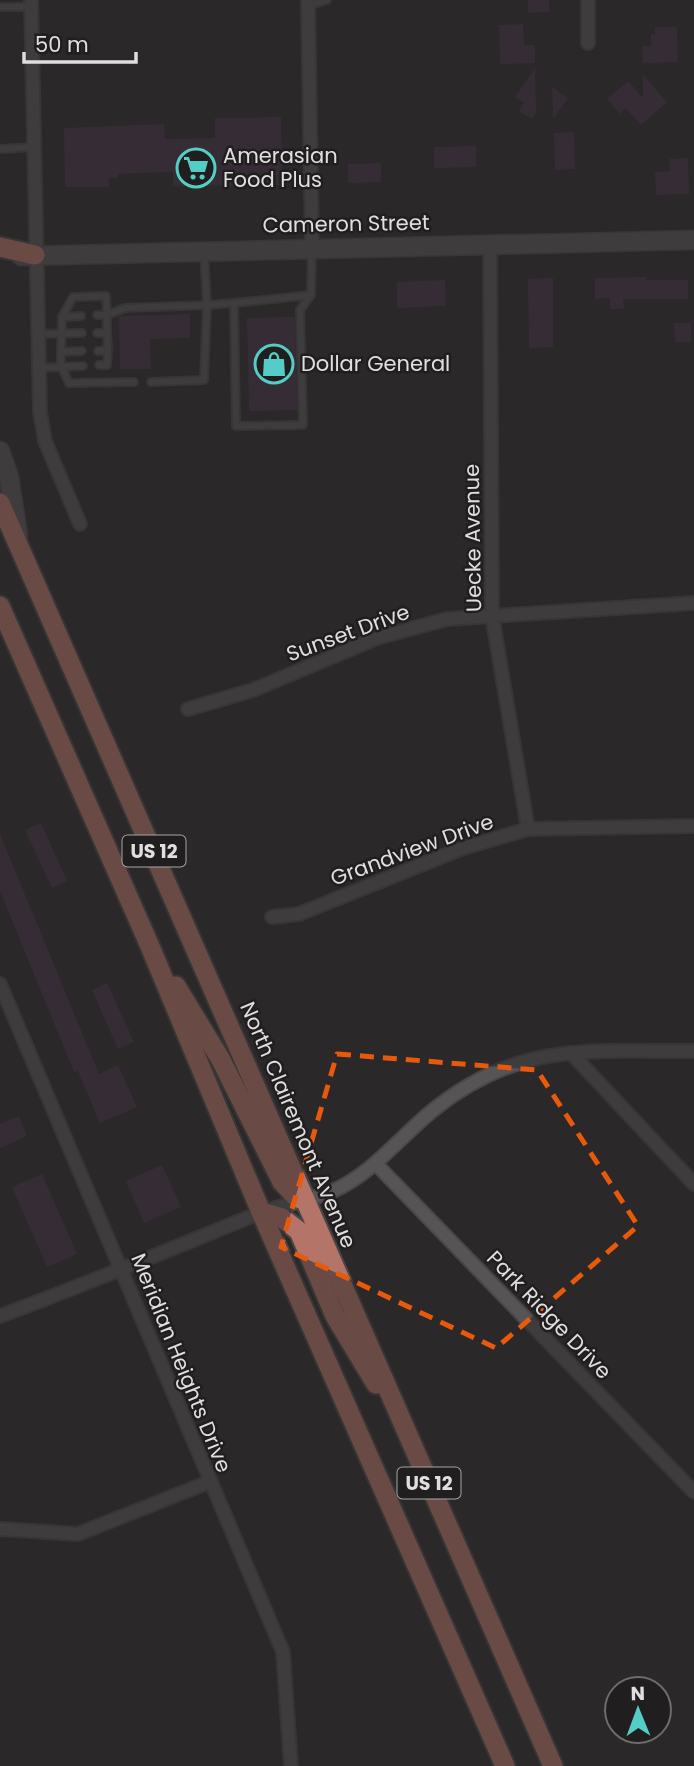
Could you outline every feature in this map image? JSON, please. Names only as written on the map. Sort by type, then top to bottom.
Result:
[{"type":"main road","name":"Cameron Street","points":[[0,256],[694,240]]},
{"type":"main road","points":[[0,247],[35,255]]},
{"type":"main road","points":[[0,450],[9,477],[20,549]]},
{"type":"main road","name":"North Clairemont Avenue","points":[[0,503],[553,1766]]},
{"type":"main road","name":"US 12","points":[[0,607],[149,944],[261,1212],[505,1766]]},
{"type":"main road","points":[[149,944],[221,1060],[282,1182],[296,1197],[305,1200]]},
{"type":"main road","points":[[261,1212],[282,1219],[299,1231],[335,1316],[355,1353],[404,1426]]},
{"type":"street","points":[[588,0],[588,43]]},
{"type":"street","points":[[308,3],[312,248]]},
{"type":"street","points":[[31,4],[40,412],[45,442],[80,524]]},
{"type":"street","name":"Uecke Avenue","points":[[490,244],[492,614],[528,829]]},
{"type":"street","name":"Sunset Drive","points":[[188,709],[253,690],[377,638],[447,618],[694,603]]},
{"type":"street","name":"Grandview Drive","points":[[272,917],[299,914],[439,857],[528,829],[694,826]]},
{"type":"street","name":"Meridian Heights Drive","points":[[0,984],[283,1652],[291,1766]]},
{"type":"street","points":[[0,1316],[123,1271],[261,1212],[335,1190],[376,1164],[417,1123],[472,1082],[515,1062],[571,1052],[694,1051]]},
{"type":"street","points":[[571,1052],[694,1184]]},
{"type":"street","name":"Park Ridge Drive","points":[[376,1164],[694,1492]]},
{"type":"street","points":[[0,1529],[78,1534],[209,1482]]},
{"type":"lane","points":[[308,3],[327,0]]},
{"type":"lane","points":[[0,7],[31,4]]},
{"type":"lane","points":[[0,149],[34,147]]},
{"type":"lane","points":[[234,303],[236,426],[303,425],[300,310],[311,295],[312,248]]},
{"type":"lane","points":[[151,382],[204,380],[207,305],[204,250]]},
{"type":"lane","points":[[97,315],[107,315],[125,308],[207,305],[311,295]]},
{"type":"lane","points":[[108,383],[106,296],[74,297],[62,317],[60,333],[61,366],[69,383],[108,383],[134,382]]},
{"type":"lane","points":[[62,317],[81,316]]},
{"type":"lane","points":[[97,332],[107,333]]},
{"type":"lane","points":[[39,334],[82,333]]},
{"type":"lane","points":[[61,352],[82,351]]},
{"type":"lane","points":[[98,351],[108,351]]},
{"type":"lane","points":[[99,365],[107,365]]},
{"type":"lane","points":[[39,368],[83,366]]},
{"type":"highlighted area","points":[[337,1054],[537,1070],[638,1226],[496,1348],[281,1247]]},
{"type":"building","points":[[528,0],[549,0],[549,12],[528,13]]},
{"type":"building","points":[[523,24],[524,45],[535,45],[535,63],[500,64],[499,25]]},
{"type":"building","points":[[655,27],[677,27],[678,62],[643,63],[642,46],[651,46],[651,34],[655,34]]},
{"type":"building","points":[[535,68],[536,113],[532,119],[519,111],[524,103],[515,97]]},
{"type":"building","points":[[643,75],[667,102],[641,125],[626,108],[620,114],[607,99],[628,81],[643,98]]},
{"type":"building","points":[[552,87],[568,98],[553,119]]},
{"type":"building","points":[[281,117],[282,185],[173,186],[173,172],[118,174],[118,178],[109,178],[109,187],[65,187],[64,128],[164,124],[165,139],[215,138],[215,118]]},
{"type":"building","points":[[574,132],[575,169],[555,170],[554,133]]},
{"type":"building","points":[[476,146],[476,167],[434,168],[434,147]]},
{"type":"building","points":[[688,158],[689,194],[656,195],[655,172],[670,171],[669,159]]},
{"type":"building","points":[[381,163],[381,182],[348,183],[348,164]]},
{"type":"building","points":[[646,277],[646,280],[688,280],[688,299],[623,299],[624,309],[610,309],[610,298],[595,299],[595,278]]},
{"type":"building","points":[[553,278],[553,347],[529,348],[528,279]]},
{"type":"building","points":[[445,280],[446,306],[397,308],[397,282]]},
{"type":"building","points":[[190,314],[190,338],[150,339],[151,369],[120,369],[119,316]]},
{"type":"building","name":"Dollar General","points":[[295,317],[297,410],[249,411],[247,318]]},
{"type":"building","points":[[674,323],[691,323],[691,342],[675,342]]},
{"type":"building","points":[[41,823],[67,881],[52,888],[25,830]]},
{"type":"building","points":[[0,834],[99,1074],[118,1065],[137,1107],[100,1123],[78,1071],[74,1072],[0,891]]},
{"type":"building","points":[[107,983],[134,1042],[118,1049],[92,990]]},
{"type":"building","points":[[19,1116],[27,1136],[0,1148],[0,1124]]},
{"type":"building","points":[[162,1165],[181,1207],[144,1223],[126,1181]]},
{"type":"building","points":[[42,1174],[77,1254],[47,1267],[12,1187]]},
{"type":"place","name":"Amerasian Food Plus","points":[[196,168]]},
{"type":"place","name":"Dollar General","points":[[274,364]]}]
